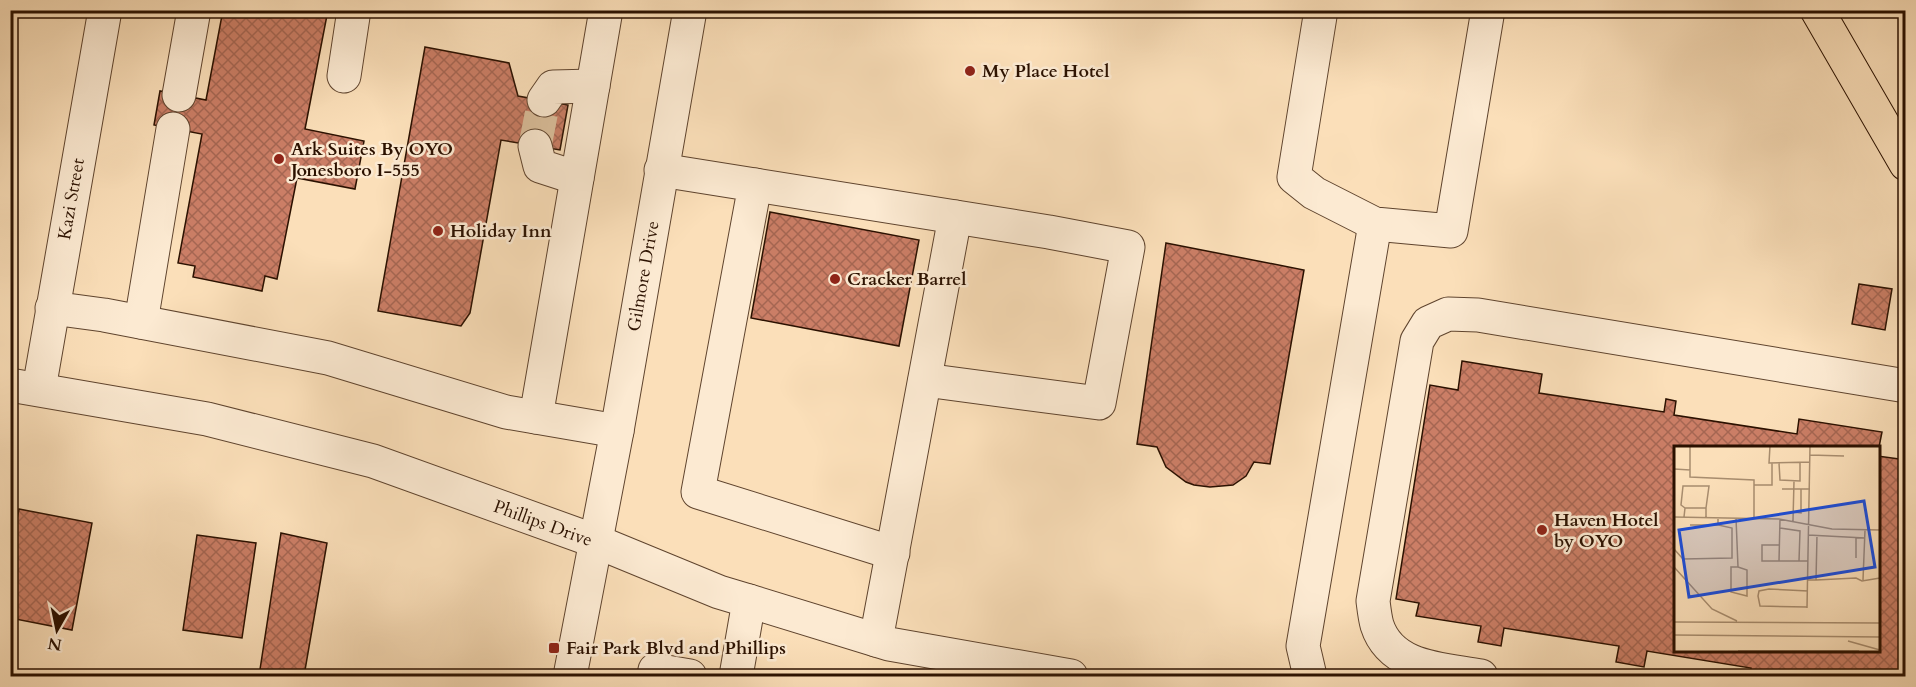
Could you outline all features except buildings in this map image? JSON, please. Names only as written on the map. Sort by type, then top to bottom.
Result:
[{"type":"highway","points":[[1817,10],[1905,164]]},
{"type":"street","name":"Kazi Street","points":[[25,387],[52,308],[105,10]]},
{"type":"street","points":[[179,95],[194,10]]},
{"type":"street","points":[[344,76],[354,10]]},
{"type":"street","points":[[536,417],[606,10]]},
{"type":"street","name":"Gilmore Drive","points":[[570,676],[617,431],[690,10]]},
{"type":"street","points":[[1321,10],[1294,177],[1314,193],[1375,224],[1451,231],[1488,10]]},
{"type":"street","points":[[544,100],[552,87],[593,86]]},
{"type":"street","points":[[141,322],[173,129]]},
{"type":"street","points":[[536,146],[540,166],[577,178]]},
{"type":"street","points":[[661,170],[1049,232],[1128,248],[1099,403],[925,380]]},
{"type":"street","points":[[755,185],[698,492],[892,553]]},
{"type":"street","points":[[876,640],[955,217]]},
{"type":"street","points":[[1310,676],[1303,646],[1375,224]]},
{"type":"street","points":[[52,308],[104,315],[328,357],[506,412],[617,431]]},
{"type":"street","points":[[1481,676],[1412,664],[1388,647],[1377,626],[1374,609],[1373,601],[1417,341],[1428,323],[1448,314],[1478,315],[1905,386]]},
{"type":"street","name":"Phillips Drive","points":[[25,387],[207,419],[373,461],[595,541],[719,592],[889,644],[1071,676]]},
{"type":"street","points":[[736,676],[749,601]]},
{"type":"street","points":[[654,676],[655,670],[690,676]]},
{"type":"tunnel","points":[[535,146],[544,100]]},
{"type":"place","name":"My Place Hotel","points":[[970,71]]},
{"type":"place","name":"Ark Suites By OYO Jonesboro I-555","points":[[279,159]]},
{"type":"place","name":"Holiday Inn","points":[[438,231]]},
{"type":"place","name":"Cracker Barrel","points":[[835,279]]},
{"type":"place","name":"Haven Hotel by OYO","points":[[1542,530]]},
{"type":"place","name":"Fair Park Blvd and Phillips","points":[[554,648]]}]
